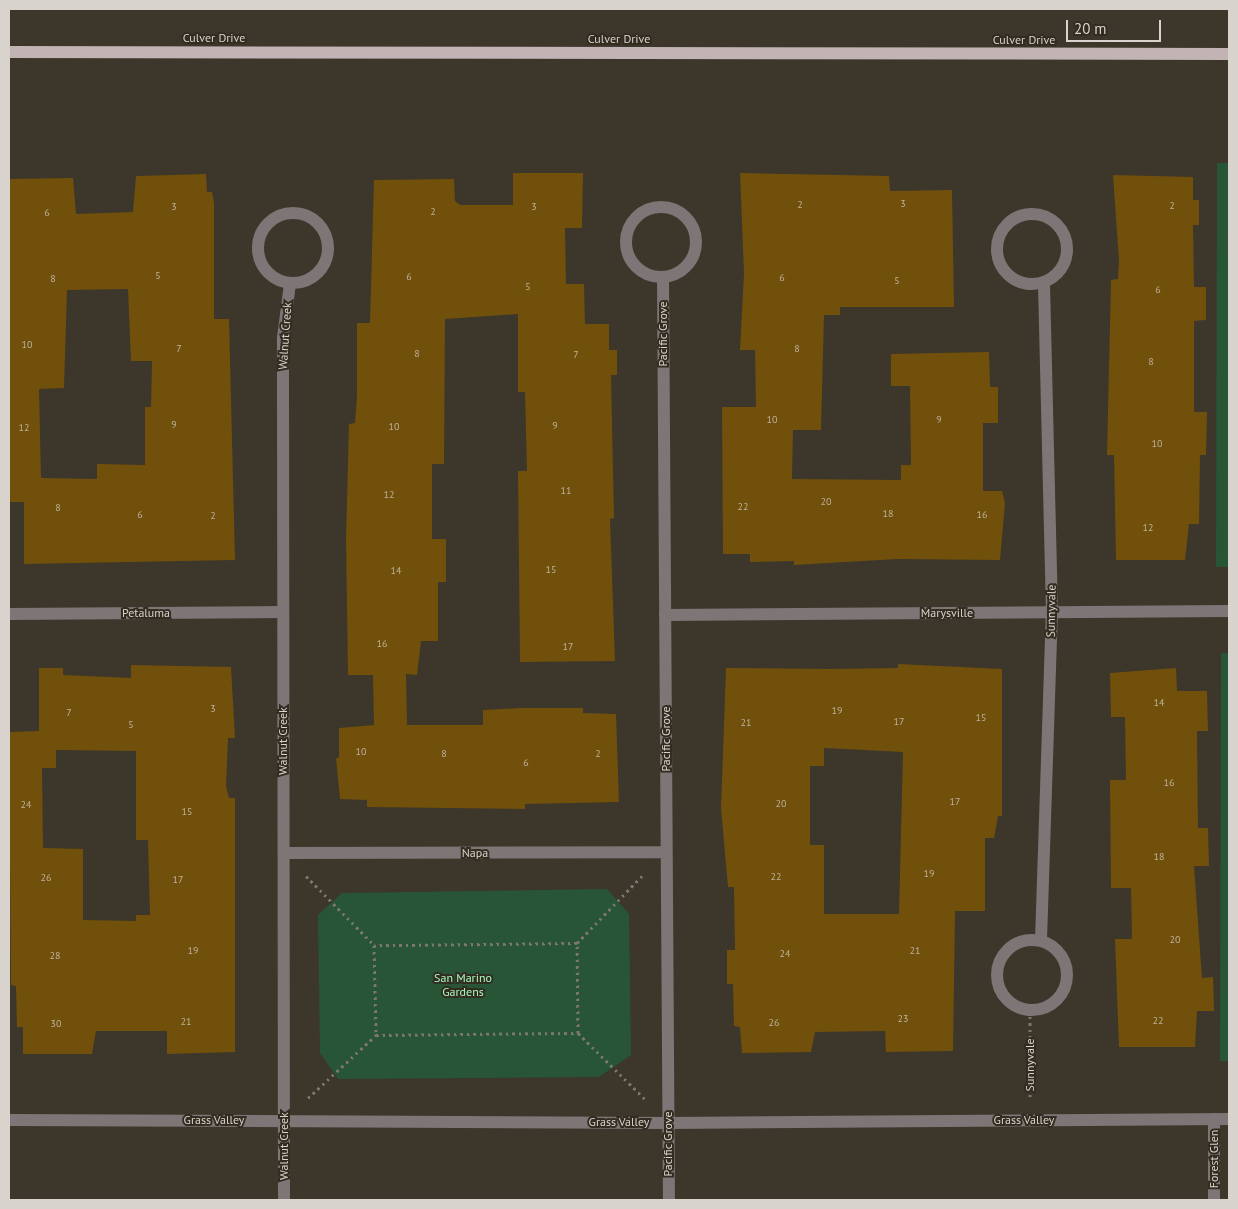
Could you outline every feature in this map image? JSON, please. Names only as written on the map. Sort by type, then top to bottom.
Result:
[{"type":"main road","name":"Culver Drive","points":[[9,52],[1229,54]]},
{"type":"street","points":[[653,207],[681,212],[696,237],[688,264],[663,277],[636,266],[627,246],[630,225],[653,207]]},
{"type":"street","points":[[288,212],[316,221],[328,247],[317,274],[290,283],[276,278],[258,255],[264,227],[288,212]]},
{"type":"street","points":[[1027,214],[1054,222],[1064,234],[1065,262],[1044,282],[1016,281],[998,258],[1002,230],[1027,214]]},
{"type":"street","name":"Pacific Grove","points":[[663,277],[669,1200]]},
{"type":"street","name":"Sunnyvale","points":[[1041,940],[1052,612],[1044,282]]},
{"type":"street","name":"Walnut Creek","points":[[284,1200],[283,338],[290,283]]},
{"type":"street","name":"Marysville","points":[[665,615],[1229,611]]},
{"type":"street","name":"Petaluma","points":[[9,614],[283,612]]},
{"type":"street","name":"Napa","points":[[284,853],[666,852]]},
{"type":"street","points":[[1041,940],[1063,959],[1065,988],[1044,1008],[1030,1010],[1004,997],[997,969],[1012,945],[1041,940]]},
{"type":"street","name":"Forest Glen","points":[[1214,1119],[1214,1200]]},
{"type":"street","name":"Grass Valley","points":[[9,1120],[668,1123],[1229,1119]]},
{"type":"path","points":[[666,852],[577,943],[578,1033],[668,1123]]},
{"type":"path","points":[[284,853],[374,945],[376,1035]]},
{"type":"path","points":[[374,945],[577,943]]},
{"type":"path","name":"Sunnyvale","points":[[1030,1010],[1030,1120]]},
{"type":"path","points":[[284,1120],[376,1035],[578,1033]]},
{"type":"green space","points":[[1217,163],[1229,163],[1229,567],[1216,567]]},
{"type":"green space","points":[[1221,653],[1229,653],[1229,1061],[1220,1061]]},
{"type":"green space","name":"San Marino Gardens","points":[[607,889],[629,914],[631,1055],[599,1077],[338,1079],[320,1053],[318,915],[342,893]]},
{"type":"building","points":[[513,173],[583,173],[582,228],[565,228],[566,284],[584,284],[585,324],[609,324],[609,350],[617,350],[617,375],[611,375],[614,518],[610,519],[615,661],[520,662],[518,471],[527,471],[525,392],[518,392],[518,314],[445,319],[444,464],[432,464],[432,539],[446,539],[446,582],[438,582],[438,641],[421,641],[417,675],[406,674],[407,725],[483,725],[483,710],[521,708],[583,708],[583,713],[616,714],[619,802],[525,804],[525,809],[367,807],[367,800],[340,799],[336,758],[339,758],[339,728],[374,725],[373,675],[348,675],[346,539],[349,424],[355,423],[357,397],[357,323],[370,323],[374,180],[454,179],[455,201],[460,205],[513,205]]},
{"type":"building","points":[[740,173],[889,176],[890,191],[952,190],[954,307],[840,307],[840,315],[824,315],[821,430],[793,430],[792,479],[901,480],[901,465],[911,465],[910,386],[891,386],[891,354],[989,352],[990,387],[998,387],[998,423],[983,423],[983,491],[1002,491],[1005,503],[1000,560],[897,559],[794,565],[794,561],[750,562],[750,554],[723,554],[722,407],[756,407],[755,350],[740,350],[744,273]]},
{"type":"building","points":[[206,174],[207,192],[212,192],[214,203],[214,319],[229,319],[235,560],[24,564],[24,502],[9,502],[9,179],[73,178],[76,214],[133,212],[136,176]],"holes":[[[128,289],[131,361],[152,361],[151,407],[145,407],[145,465],[97,464],[97,479],[41,478],[39,389],[64,388],[67,290]]]},
{"type":"building","points":[[1113,175],[1193,177],[1193,200],[1199,200],[1199,225],[1193,225],[1194,287],[1206,287],[1206,320],[1194,321],[1194,412],[1207,412],[1206,455],[1200,455],[1199,524],[1189,524],[1185,560],[1116,560],[1114,455],[1107,455],[1111,280],[1118,279],[1119,261]]},
{"type":"building","points":[[898,664],[1002,669],[1002,816],[998,816],[994,838],[985,838],[985,911],[955,911],[953,1051],[886,1052],[885,1031],[815,1032],[811,1052],[742,1053],[740,1027],[734,1026],[733,984],[727,984],[727,950],[735,950],[734,887],[728,887],[721,808],[726,668],[898,668]],"holes":[[[824,748],[903,752],[899,914],[824,914],[824,845],[810,845],[810,766],[824,766]]]},
{"type":"building","points":[[131,665],[231,667],[235,738],[228,738],[226,786],[229,798],[235,798],[235,1052],[167,1054],[167,1031],[96,1031],[92,1054],[23,1054],[23,1027],[17,1027],[16,986],[11,985],[9,732],[39,731],[39,668],[63,668],[63,675],[131,678]],"holes":[[[56,750],[136,751],[136,840],[148,840],[150,915],[136,915],[136,921],[83,920],[83,849],[43,848],[42,768],[56,768]]]},
{"type":"building","points":[[1176,668],[1177,691],[1207,691],[1208,731],[1197,731],[1198,828],[1208,828],[1209,866],[1194,866],[1202,978],[1213,977],[1214,1011],[1197,1011],[1195,1047],[1119,1047],[1115,939],[1132,939],[1131,888],[1111,888],[1110,780],[1126,780],[1125,717],[1111,717],[1110,673]]}]
